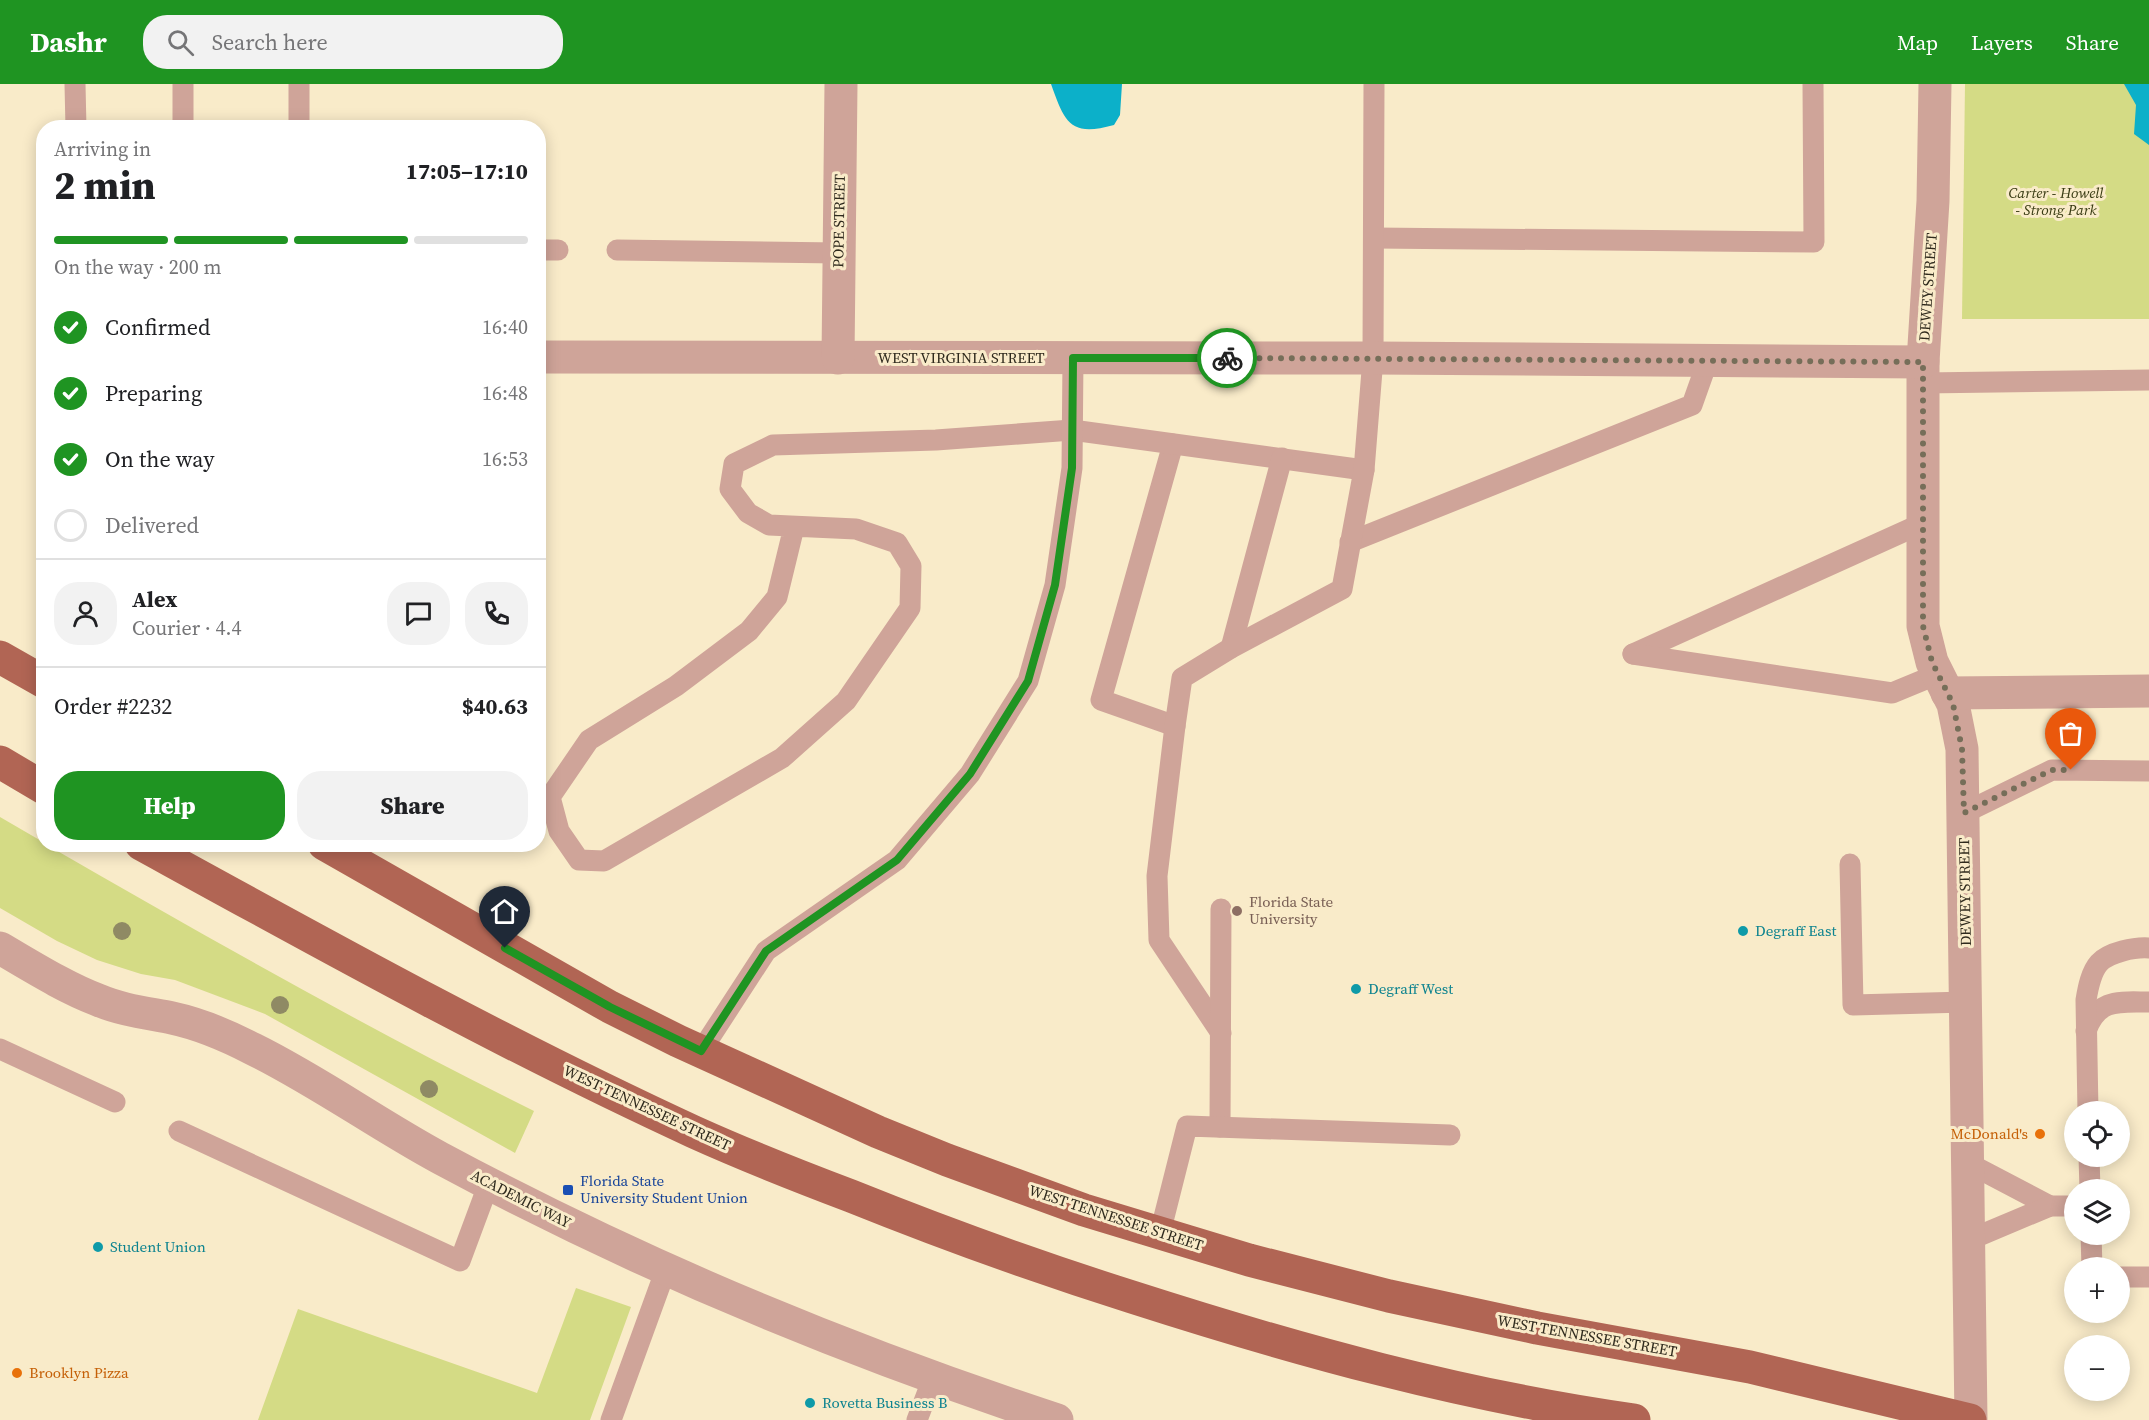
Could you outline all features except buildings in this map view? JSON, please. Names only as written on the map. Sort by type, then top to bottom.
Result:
[{"type":"main road","points":[[0,657],[36,677]]},
{"type":"main road","points":[[0,762],[36,783]]},
{"type":"main road","name":"WEST TENNESSEE STREET","points":[[155,852],[290,927],[571,1073],[762,1162],[888,1211],[1047,1269],[1317,1354],[1515,1401],[1634,1420]]},
{"type":"main road","name":"WEST TENNESSEE STREET","points":[[338,852],[610,1007],[701,1051],[811,1102],[946,1160],[1084,1210],[1249,1260],[1464,1314],[1750,1367],[1970,1420]]},
{"type":"street","name":"POPE STREET","points":[[838,358],[841,84]]},
{"type":"street","name":"DEWEY STREET","points":[[1935,84],[1933,201],[1923,372],[1923,626],[1932,662],[1953,704],[1962,749],[1970,1420]]},
{"type":"street","name":"WEST VIRGINIA STREET","points":[[546,357],[1708,360],[1923,372]]},
{"type":"street","points":[[1943,683],[2149,691]]},
{"type":"street","name":"ACADEMIC WAY","points":[[0,948],[98,1000],[141,1012],[175,1018],[211,1030],[253,1049],[430,1152],[666,1269],[782,1320],[933,1378],[1057,1420]]},
{"type":"lane","points":[[75,84],[76,120]]},
{"type":"lane","points":[[183,84],[183,120]]},
{"type":"lane","points":[[298,84],[299,120]]},
{"type":"lane","points":[[1221,1033],[1159,940],[1158,876],[1182,678],[1231,648],[1342,589],[1364,470],[1373,358],[1374,84]]},
{"type":"lane","points":[[1374,238],[1814,242],[1813,84]]},
{"type":"lane","points":[[617,250],[839,253]]},
{"type":"lane","points":[[701,1051],[766,951],[897,860],[970,774],[1028,681],[1055,585],[1072,468],[1073,358]]},
{"type":"lane","points":[[1350,542],[1692,405],[1708,360]]},
{"type":"lane","points":[[1923,372],[2149,380]]},
{"type":"lane","points":[[794,527],[777,597],[749,632],[676,686],[588,740],[550,797],[559,831],[579,860],[604,861],[782,758],[846,701],[910,608],[911,566],[897,543],[856,529],[769,525],[748,513],[730,489],[734,464],[773,445],[936,440],[1072,430],[1364,470]]},
{"type":"lane","points":[[1173,444],[1101,700],[1175,726]]},
{"type":"lane","points":[[1231,648],[1282,458]]},
{"type":"lane","points":[[1923,523],[1633,654],[1892,693],[1943,683]]},
{"type":"lane","points":[[1964,813],[2052,770],[2149,771]]},
{"type":"lane","points":[[1850,864],[1853,1005],[1966,1002]]},
{"type":"lane","points":[[1220,1127],[1221,909]]},
{"type":"lane","points":[[2088,1101],[2086,1000],[2089,984],[2099,963],[2128,949],[2149,948]]},
{"type":"lane","points":[[2086,1032],[2090,1019],[2104,1005],[2116,1002],[2149,1002]]},
{"type":"lane","points":[[0,1048],[115,1102]]},
{"type":"lane","points":[[1160,1233],[1187,1126],[1450,1135]]},
{"type":"lane","points":[[179,1131],[460,1261],[489,1183]]},
{"type":"lane","points":[[1968,1163],[2050,1206]]},
{"type":"lane","points":[[1969,1240],[2050,1206],[2064,1206]]},
{"type":"lane","points":[[611,1420],[666,1269]]},
{"type":"lane","points":[[2130,1277],[2149,1277]]},
{"type":"lane","points":[[917,1420],[933,1378]]},
{"type":"green space","name":"Carter - Howell - Strong Park","points":[[1965,84],[2149,84],[2149,319],[1962,319]]},
{"type":"green space","points":[[0,817],[36,838],[36,852],[59,852],[288,982],[534,1111],[515,1153],[265,1014],[175,980],[141,974],[97,960],[57,941],[0,908]]},
{"type":"green space","points":[[576,1288],[631,1307],[590,1420],[258,1420],[298,1309],[537,1393]]},
{"type":"water","points":[[1051,84],[1122,84],[1120,115],[1114,125],[1088,129],[1078,128],[1065,117]]},
{"type":"water","points":[[2124,84],[2149,84],[2149,145],[2134,134],[2136,105]]},
{"type":"way so far","points":[[1227,358],[1923,362],[1923,626],[1932,662],[1953,704],[1962,749],[1964,813],[2052,770],[2071,770]]},
{"type":"place","name":"Florida State University","points":[[1237,911]]},
{"type":"place","name":"Degraff East","points":[[1743,931]]},
{"type":"place","name":"Degraff West","points":[[1356,989]]},
{"type":"place","name":"McDonald's","points":[[2040,1134]]},
{"type":"place","name":"Florida State University Student Union","points":[[568,1190]]},
{"type":"place","name":"Student Union","points":[[98,1247]]},
{"type":"place","name":"Brooklyn Pizza","points":[[17,1373]]},
{"type":"place","name":"Rovetta Business B","points":[[810,1403]]},
{"type":"route","points":[[505,948],[610,1007],[701,1051],[766,951],[897,860],[970,774],[1028,681],[1055,585],[1072,468],[1073,358],[1227,358]]}]
